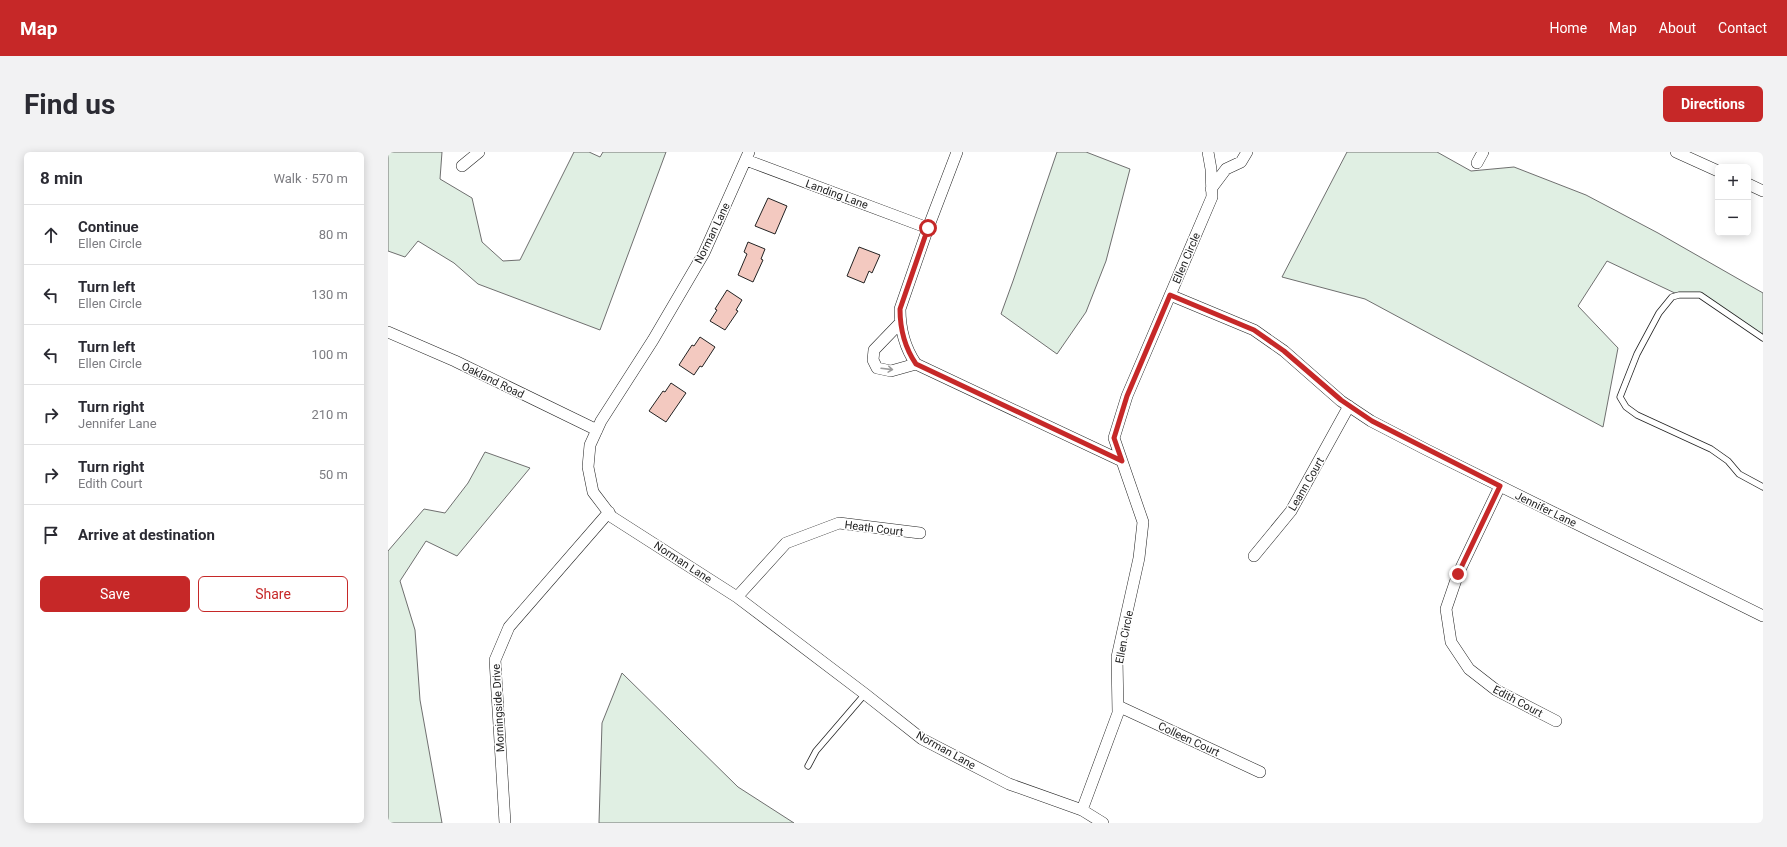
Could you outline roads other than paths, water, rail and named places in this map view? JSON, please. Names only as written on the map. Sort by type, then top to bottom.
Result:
[{"type":"street","points":[[462,166],[479,152]]},
{"type":"street","points":[[957,152],[928,228],[900,309],[900,323],[908,353],[916,364],[1122,461]]},
{"type":"street","name":"Ellen Circle","points":[[1082,810],[1118,713],[1117,657],[1139,558],[1143,522],[1114,438],[1127,396],[1212,198],[1211,169],[1208,152]]},
{"type":"street","name":"Ellen Circle","points":[[1212,189],[1226,169],[1241,162],[1247,152]]},
{"type":"street","points":[[1476,163],[1483,152]]},
{"type":"street","points":[[1676,152],[1696,156],[1715,169]]},
{"type":"street","name":"Landing Lane","points":[[748,156],[928,228]]},
{"type":"street","name":"Norman Lane","points":[[748,156],[704,253],[653,340],[597,430],[590,445],[588,466],[593,492],[612,517],[737,597],[866,694],[922,739],[1009,784],[1082,810],[1103,823]]},
{"type":"street","points":[[1751,185],[1763,191]]},
{"type":"street","name":"Jennifer Lane","points":[[1170,295],[1254,330],[1284,351],[1349,406],[1377,424],[1763,616]]},
{"type":"street","points":[[900,323],[874,350],[873,360],[876,368],[891,371],[916,364]]},
{"type":"street","name":"Oakland Road","points":[[388,332],[455,361],[597,430]]},
{"type":"street","name":"Leann Court","points":[[1254,556],[1291,511],[1349,406]]},
{"type":"street","name":"Edith Court","points":[[1500,486],[1458,574],[1446,609],[1452,642],[1469,669],[1496,690],[1556,721]]},
{"type":"street","name":"Morningside Drive","points":[[505,823],[495,660],[509,627],[609,512]]},
{"type":"street","name":"Heath Court","points":[[737,597],[786,542],[839,523],[920,533]]},
{"type":"street","name":"Colleen Court","points":[[1118,706],[1260,772]]},
{"type":"lane","points":[[1763,338],[1700,295],[1679,295],[1672,297],[1659,313],[1637,354],[1620,397],[1626,407],[1637,415],[1711,449],[1728,461],[1739,474],[1763,487]]},
{"type":"lane","points":[[808,766],[816,751],[866,694]]}]
